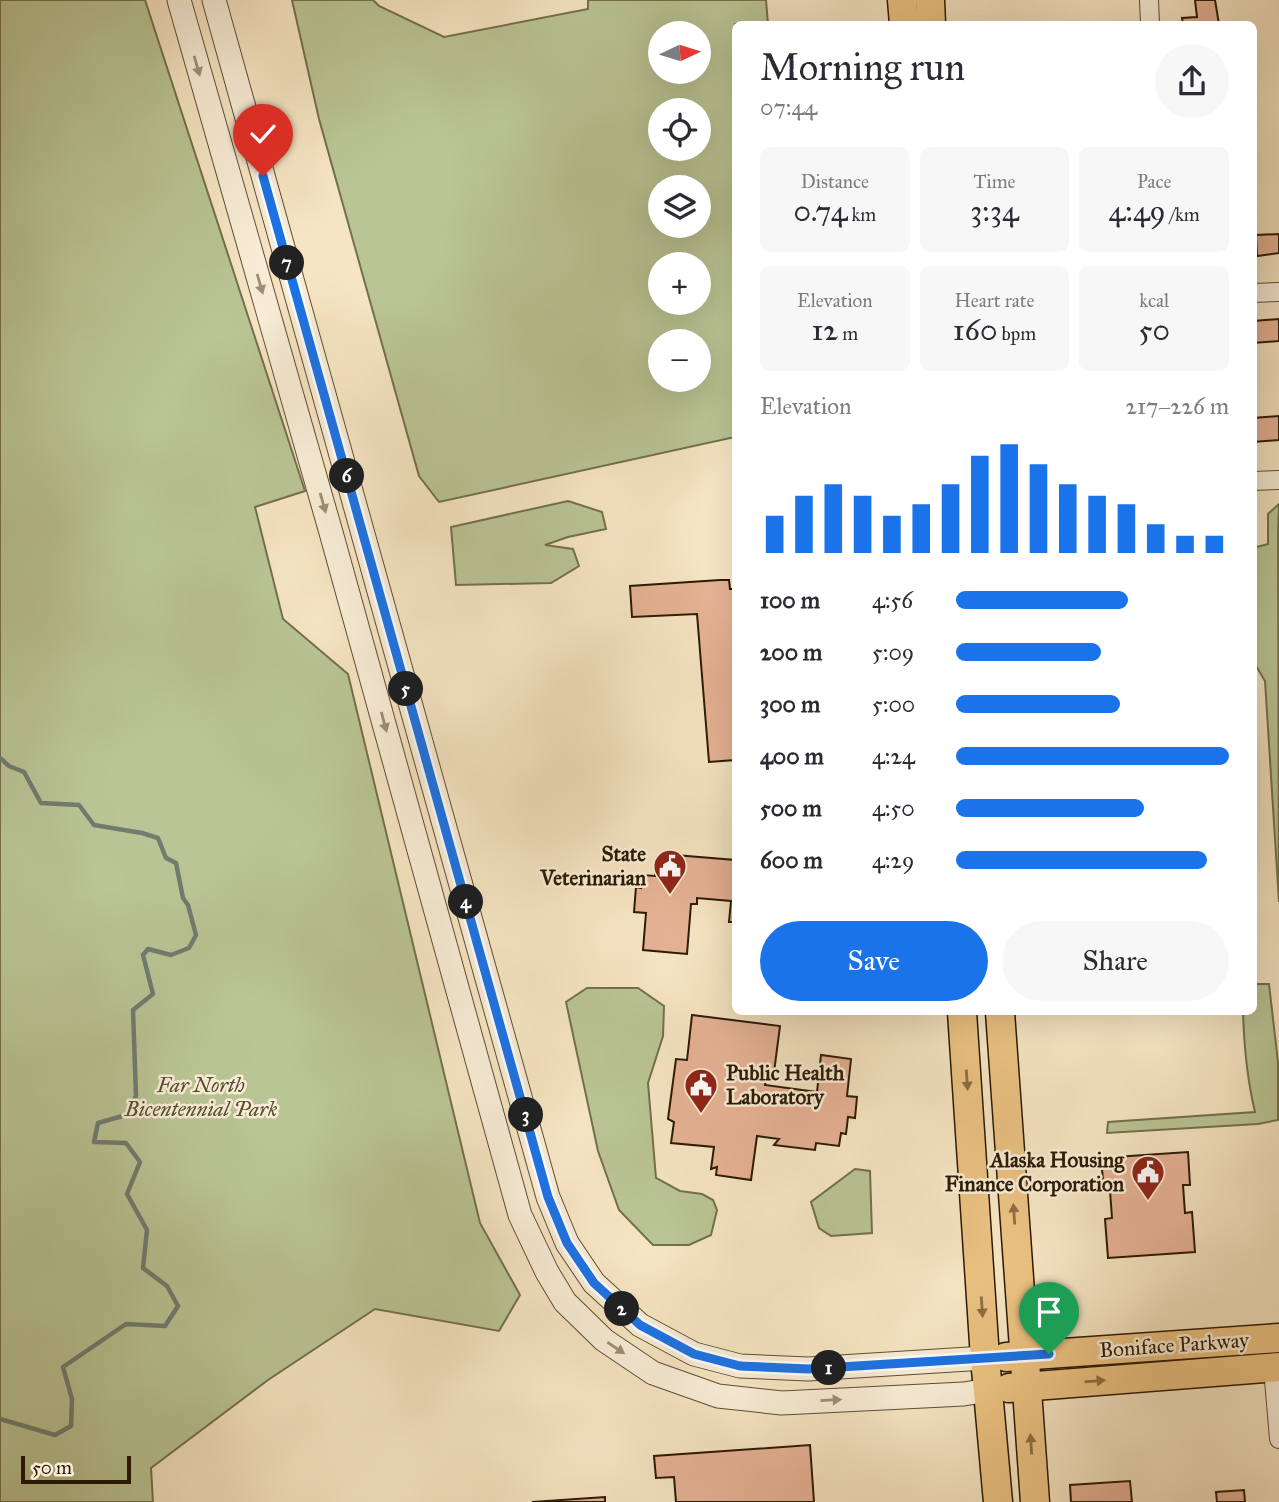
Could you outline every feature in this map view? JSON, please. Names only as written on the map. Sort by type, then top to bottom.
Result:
[{"type":"main road","points":[[902,0],[904,21]]},
{"type":"main road","points":[[930,0],[931,21]]},
{"type":"main road","points":[[962,1015],[985,1358],[998,1502]]},
{"type":"main road","points":[[1000,1015],[1035,1502]]},
{"type":"main road","name":"Boniface Parkway","points":[[985,1358],[1279,1338]]},
{"type":"main road","name":"Boniface Parkway","points":[[988,1390],[1276,1367]]},
{"type":"street","points":[[178,0],[332,536],[520,1215],[547,1272],[565,1302],[604,1340],[653,1373],[718,1396],[782,1403],[964,1394],[988,1390]]},
{"type":"street","points":[[214,0],[548,1197],[567,1243],[594,1283],[640,1325],[694,1354],[740,1366],[808,1369],[985,1358]]},
{"type":"street","points":[[1149,0],[1150,21]]},
{"type":"street","points":[[1257,293],[1279,292]]},
{"type":"street","points":[[1257,481],[1279,480]]},
{"type":"street","points":[[1276,1367],[1279,1439]]},
{"type":"green space","name":"Far North Bicentennial Park","points":[[0,0],[145,0],[305,491],[255,507],[283,619],[348,674],[480,1223],[520,1295],[499,1331],[375,1309],[268,1380],[151,1468],[153,1502],[0,1502]]},
{"type":"green space","points":[[292,0],[373,0],[379,6],[444,37],[588,9],[588,0],[766,0],[768,21],[732,21],[732,438],[439,502],[419,476],[319,119]]},
{"type":"green space","points":[[568,501],[602,512],[606,529],[545,545],[573,549],[579,566],[551,583],[456,585],[451,527]]},
{"type":"green space","points":[[1279,504],[1279,902],[1265,681],[1257,668],[1257,547],[1268,544],[1268,514]]},
{"type":"green space","points":[[1257,984],[1269,984],[1278,1062],[1278,1120],[1258,1124],[1107,1133],[1108,1122],[1255,1112],[1246,1062],[1243,1015],[1257,1015]]},
{"type":"green space","points":[[587,988],[638,988],[664,1006],[663,1036],[648,1083],[656,1178],[680,1191],[702,1194],[713,1200],[717,1210],[711,1235],[689,1245],[653,1245],[619,1210],[598,1151],[566,1002]]},
{"type":"green space","points":[[855,1169],[870,1171],[872,1233],[831,1236],[819,1228],[811,1202]]},
{"type":"building","points":[[1195,0],[1215,0],[1218,21],[1182,21],[1182,18],[1197,17]]},
{"type":"building","points":[[1279,234],[1279,253],[1257,256],[1257,235]]},
{"type":"building","points":[[1279,319],[1279,341],[1257,343],[1257,321]]},
{"type":"building","points":[[1279,416],[1279,440],[1257,442],[1257,418]]},
{"type":"building","points":[[729,580],[732,589],[732,760],[709,762],[697,614],[632,617],[630,586]]},
{"type":"building","points":[[663,854],[732,860],[732,922],[729,922],[731,901],[697,898],[697,904],[691,904],[687,954],[643,950],[646,913],[634,912],[636,887],[641,888],[642,875],[655,876],[656,868],[662,869]]},
{"type":"building","points":[[692,1015],[780,1026],[773,1080],[766,1079],[765,1085],[817,1092],[821,1055],[851,1059],[847,1096],[857,1097],[855,1118],[848,1117],[846,1134],[841,1133],[839,1146],[816,1143],[815,1150],[774,1145],[779,1139],[757,1136],[751,1180],[716,1175],[717,1167],[711,1169],[714,1147],[671,1143],[674,1122],[668,1119],[676,1059],[687,1060]]},
{"type":"building","name":"Alaska Housing Finance Corporation","points":[[1188,1152],[1190,1185],[1183,1185],[1185,1213],[1192,1212],[1195,1252],[1108,1258],[1105,1219],[1112,1218],[1110,1191],[1104,1191],[1101,1158]]},
{"type":"building","points":[[810,1445],[814,1502],[676,1502],[674,1477],[656,1478],[654,1456]]},
{"type":"building","points":[[1130,1481],[1132,1502],[1071,1502],[1070,1485]]},
{"type":"building","points":[[1244,1490],[1245,1502],[1217,1502],[1216,1492]]},
{"type":"building","points":[[605,1497],[605,1502],[532,1502]]},
{"type":"waterway","points":[[0,758],[9,766],[24,772],[41,803],[79,805],[94,825],[158,838],[166,858],[176,863],[183,898],[188,905],[196,935],[189,948],[171,955],[148,949],[143,955],[153,994],[133,1010],[136,1096],[126,1115],[98,1123],[94,1142],[126,1143],[140,1162],[127,1194],[147,1230],[143,1268],[167,1286],[178,1306],[165,1326],[126,1324],[63,1367],[72,1399],[71,1426],[55,1435],[0,1419]]},
{"type":"place","name":"State Veterinarian","points":[[670,896]]},
{"type":"place","name":"Public Health Laboratory","points":[[701,1115]]},
{"type":"place","name":"Alaska Housing Finance Corporation","points":[[1148,1202]]},
{"type":"route","points":[[263,176],[548,1197],[567,1243],[594,1283],[640,1325],[694,1354],[740,1366],[808,1369],[1049,1354]]}]
